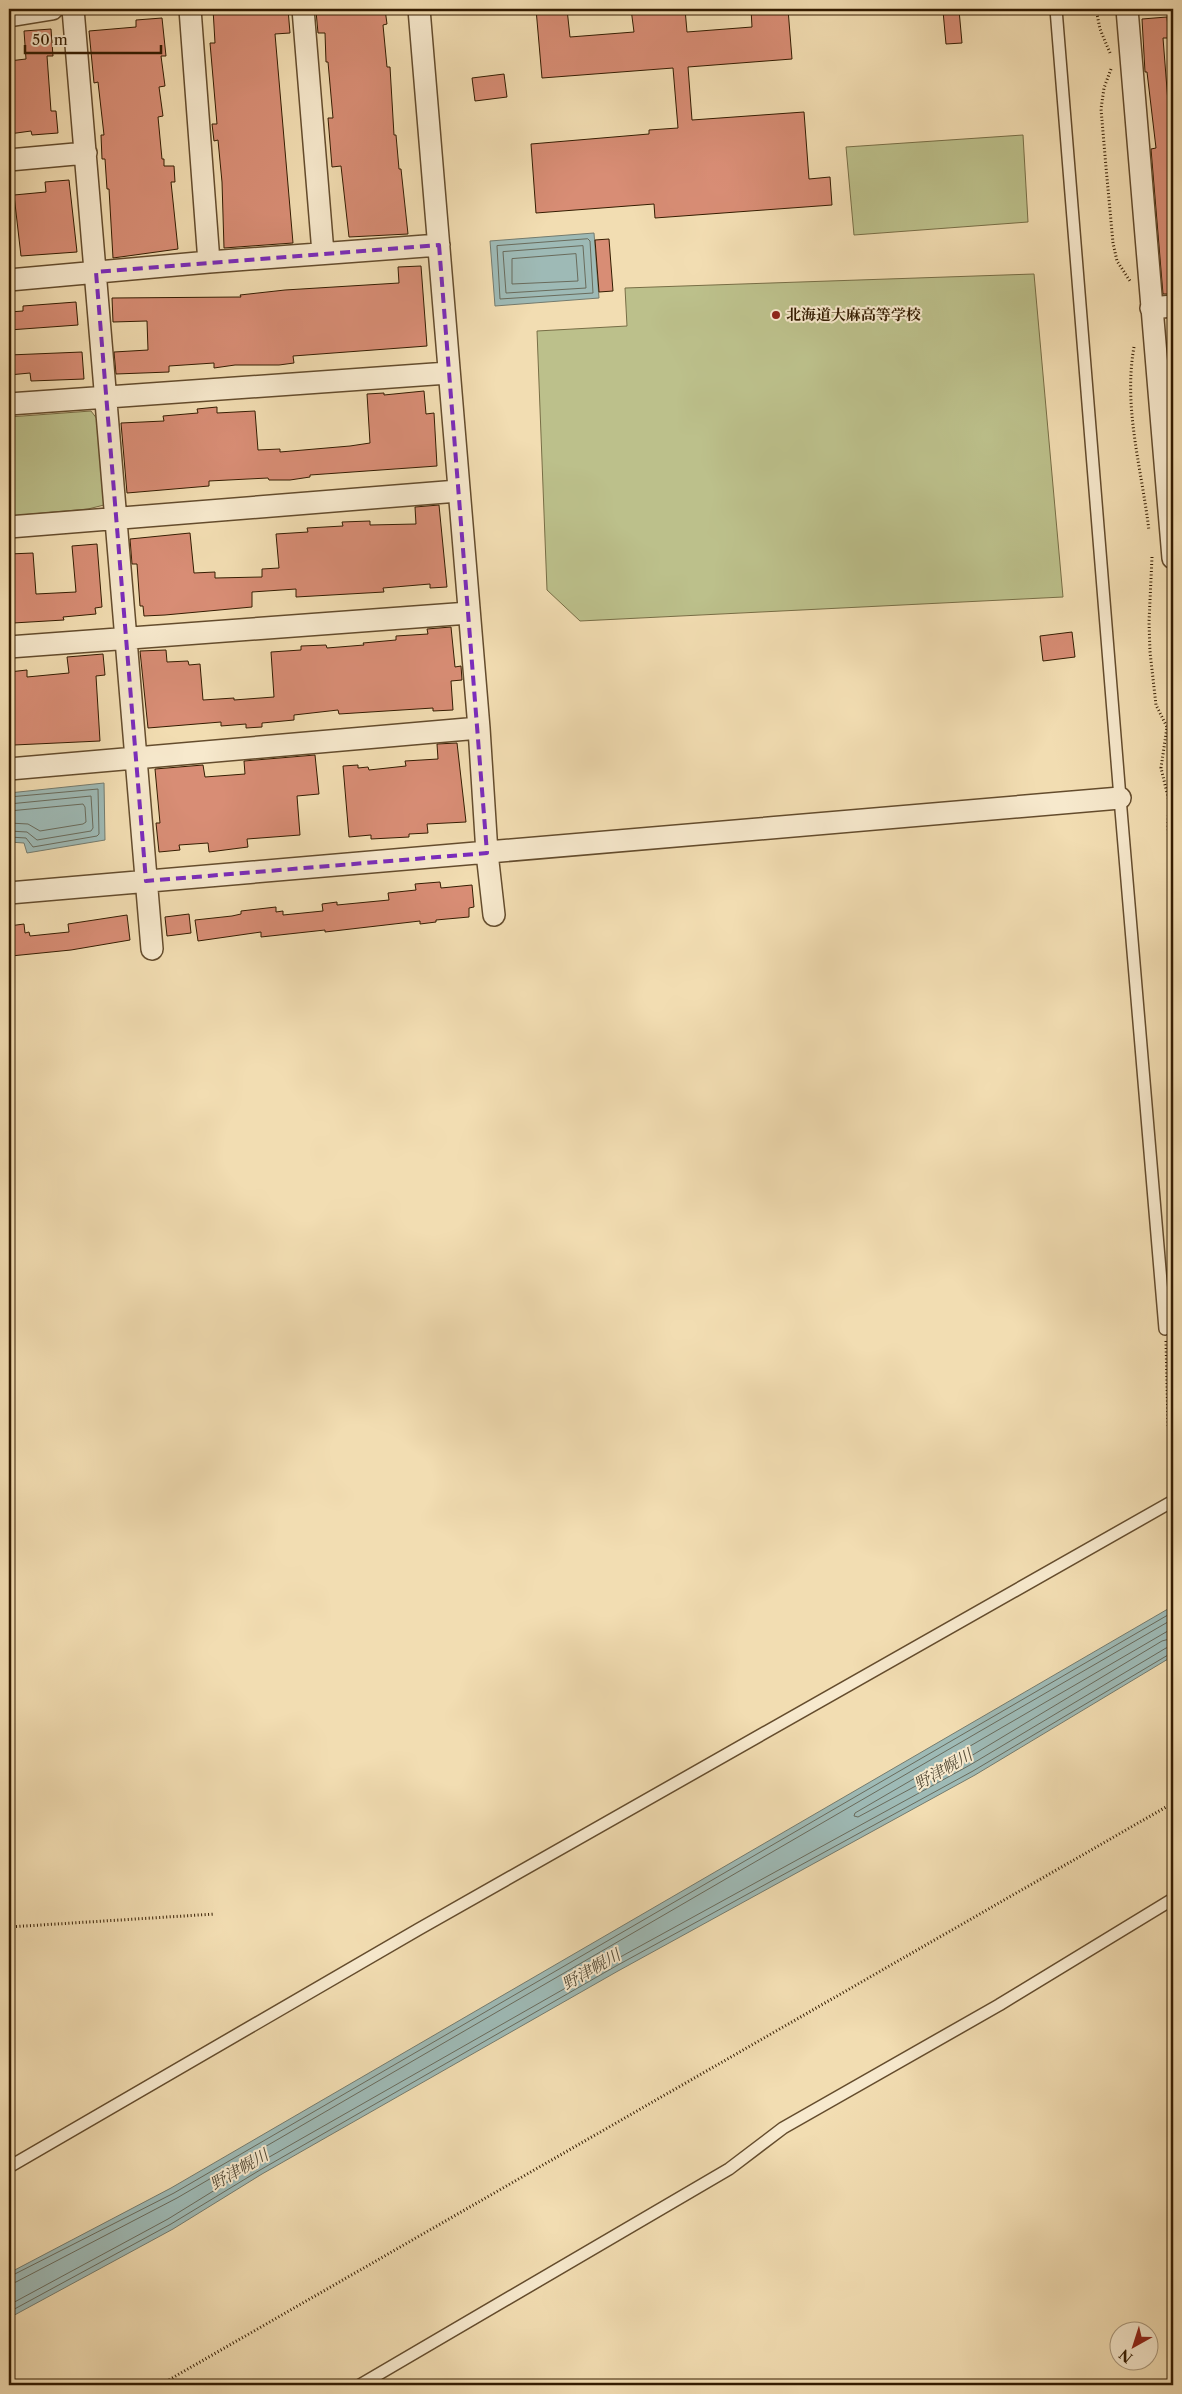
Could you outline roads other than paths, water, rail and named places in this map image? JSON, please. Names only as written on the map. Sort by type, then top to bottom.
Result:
[{"type":"street","points":[[9,16],[52,9]]},
{"type":"street","points":[[73,9],[152,949]]},
{"type":"street","points":[[190,9],[209,262]]},
{"type":"street","points":[[303,9],[323,253]]},
{"type":"street","points":[[419,9],[479,728],[487,853],[494,914]]},
{"type":"street","points":[[1127,9],[1173,558]]},
{"type":"street","points":[[9,160],[86,153]]},
{"type":"street","points":[[9,280],[209,262],[439,245]]},
{"type":"street","points":[[1151,308],[1173,306]]},
{"type":"street","points":[[9,404],[448,373]]},
{"type":"street","points":[[9,527],[458,491]]},
{"type":"street","points":[[9,647],[469,613]]},
{"type":"street","points":[[9,769],[479,728]]},
{"type":"street","points":[[9,892],[1120,798]]},
{"type":"lane","points":[[1056,9],[1120,798],[1166,1329]]},
{"type":"lane","points":[[9,2167],[419,1929],[1173,1501]]},
{"type":"lane","points":[[360,2385],[729,2169],[782,2128],[999,2005],[1173,1899]]},
{"type":"water","points":[[594,233],[599,298],[495,306],[490,241]]},
{"type":"water","points":[[104,783],[105,840],[27,853],[24,843],[9,842],[9,793]]},
{"type":"water","name":"野津幌川","points":[[1173,1606],[1173,1656],[975,1775],[618,1971],[262,2174],[173,2229],[9,2318],[9,2273],[171,2188]]},
{"type":"place","name":"北海道大麻高等学校","points":[[776,315]]}]
